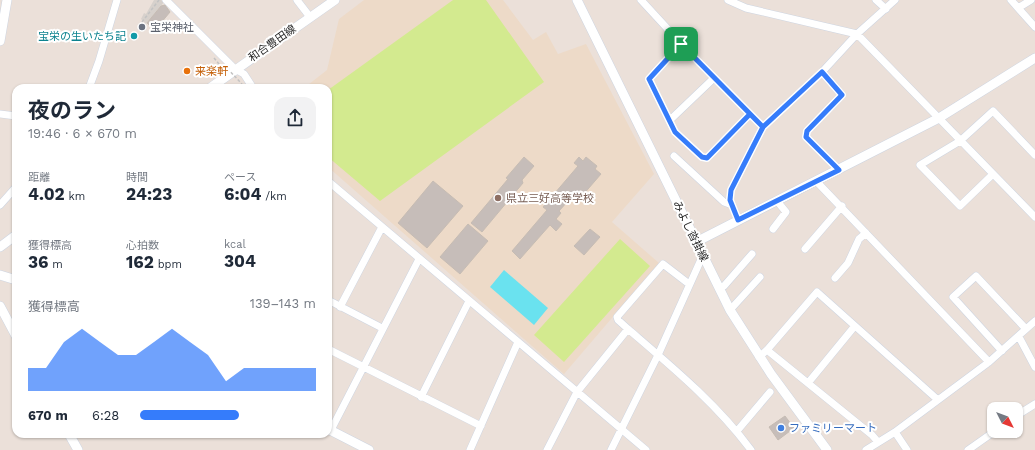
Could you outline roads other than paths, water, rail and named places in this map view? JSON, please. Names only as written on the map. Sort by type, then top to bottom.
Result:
[{"type":"main road","points":[[0,41],[7,0]]},
{"type":"main road","name":"和合豊田線","points":[[215,84],[235,68],[335,0]]},
{"type":"main road","name":"みよし沓掛線","points":[[577,0],[730,310],[759,357],[827,450]]},
{"type":"main road","points":[[696,242],[817,182],[939,118],[1035,58]]},
{"type":"main road","points":[[0,247],[12,238]]},
{"type":"main road","points":[[0,274],[12,278]]},
{"type":"main road","points":[[0,306],[12,328]]},
{"type":"main road","points":[[332,431],[369,450]]},
{"type":"main road","points":[[71,438],[78,450]]},
{"type":"street","points":[[91,84],[100,60],[117,0]]},
{"type":"street","points":[[166,0],[235,68],[244,74],[250,84]]},
{"type":"street","points":[[297,0],[310,17]]},
{"type":"street","points":[[641,0],[681,44],[763,127]]},
{"type":"street","points":[[728,0],[746,8],[857,34],[1035,217]]},
{"type":"street","points":[[876,0],[886,9]]},
{"type":"street","points":[[738,220],[732,205],[731,190],[763,127],[822,72],[857,34],[895,0]]},
{"type":"street","points":[[1011,0],[1035,27]]},
{"type":"street","points":[[1018,8],[1031,0]]},
{"type":"street","points":[[681,44],[649,79],[675,132],[705,158],[707,158],[750,114]]},
{"type":"street","points":[[822,72],[842,95],[807,131],[806,137],[839,170]]},
{"type":"street","points":[[670,120],[714,78]]},
{"type":"street","points":[[993,174],[960,206],[920,164],[960,141],[993,111],[1035,155]]},
{"type":"street","points":[[0,114],[12,116]]},
{"type":"street","points":[[674,156],[724,202],[732,205]]},
{"type":"street","points":[[817,182],[842,206],[989,362]]},
{"type":"street","points":[[332,184],[646,450]]},
{"type":"street","points":[[0,205],[12,192]]},
{"type":"street","points":[[772,229],[786,212],[776,201]]},
{"type":"street","points":[[805,249],[842,206]]},
{"type":"street","points":[[340,307],[382,227]]},
{"type":"street","points":[[835,278],[848,262],[859,239],[866,233]]},
{"type":"street","points":[[719,288],[724,286],[752,254]]},
{"type":"street","points":[[611,450],[658,355],[703,256]]},
{"type":"street","points":[[332,423],[419,259]]},
{"type":"street","points":[[689,284],[664,264],[617,317],[618,320],[658,355],[737,431],[751,450]]},
{"type":"street","points":[[1002,351],[953,297],[976,276],[1026,329]]},
{"type":"street","points":[[730,310],[760,277]]},
{"type":"street","points":[[759,357],[767,350],[817,292],[854,327],[938,400]]},
{"type":"street","points":[[421,397],[469,301]]},
{"type":"street","points":[[332,302],[382,328]]},
{"type":"street","points":[[866,450],[895,432],[989,362],[1019,337],[1035,321]]},
{"type":"street","points":[[808,383],[854,327]]},
{"type":"street","points":[[547,450],[577,392],[628,329]]},
{"type":"street","points":[[1019,337],[1035,367]]},
{"type":"street","points":[[470,450],[518,342]]},
{"type":"street","points":[[767,350],[878,442]]},
{"type":"street","points":[[332,351],[481,426]]},
{"type":"street","points":[[737,431],[770,392]]},
{"type":"street","points":[[1023,412],[1035,404]]},
{"type":"street","points":[[895,432],[908,450]]},
{"type":"street","points":[[968,450],[987,437]]},
{"type":"water","points":[[504,270],[548,308],[534,325],[490,287]]},
{"type":"place","name":"宝栄神社","points":[[142,27]]},
{"type":"place","name":"宝栄の生いたち記","points":[[134,36]]},
{"type":"place","name":"来楽軒","points":[[187,71]]},
{"type":"place","name":"県立三好高等学校","points":[[498,198]]},
{"type":"place","name":"ファミリーマート","points":[[781,428]]}]
